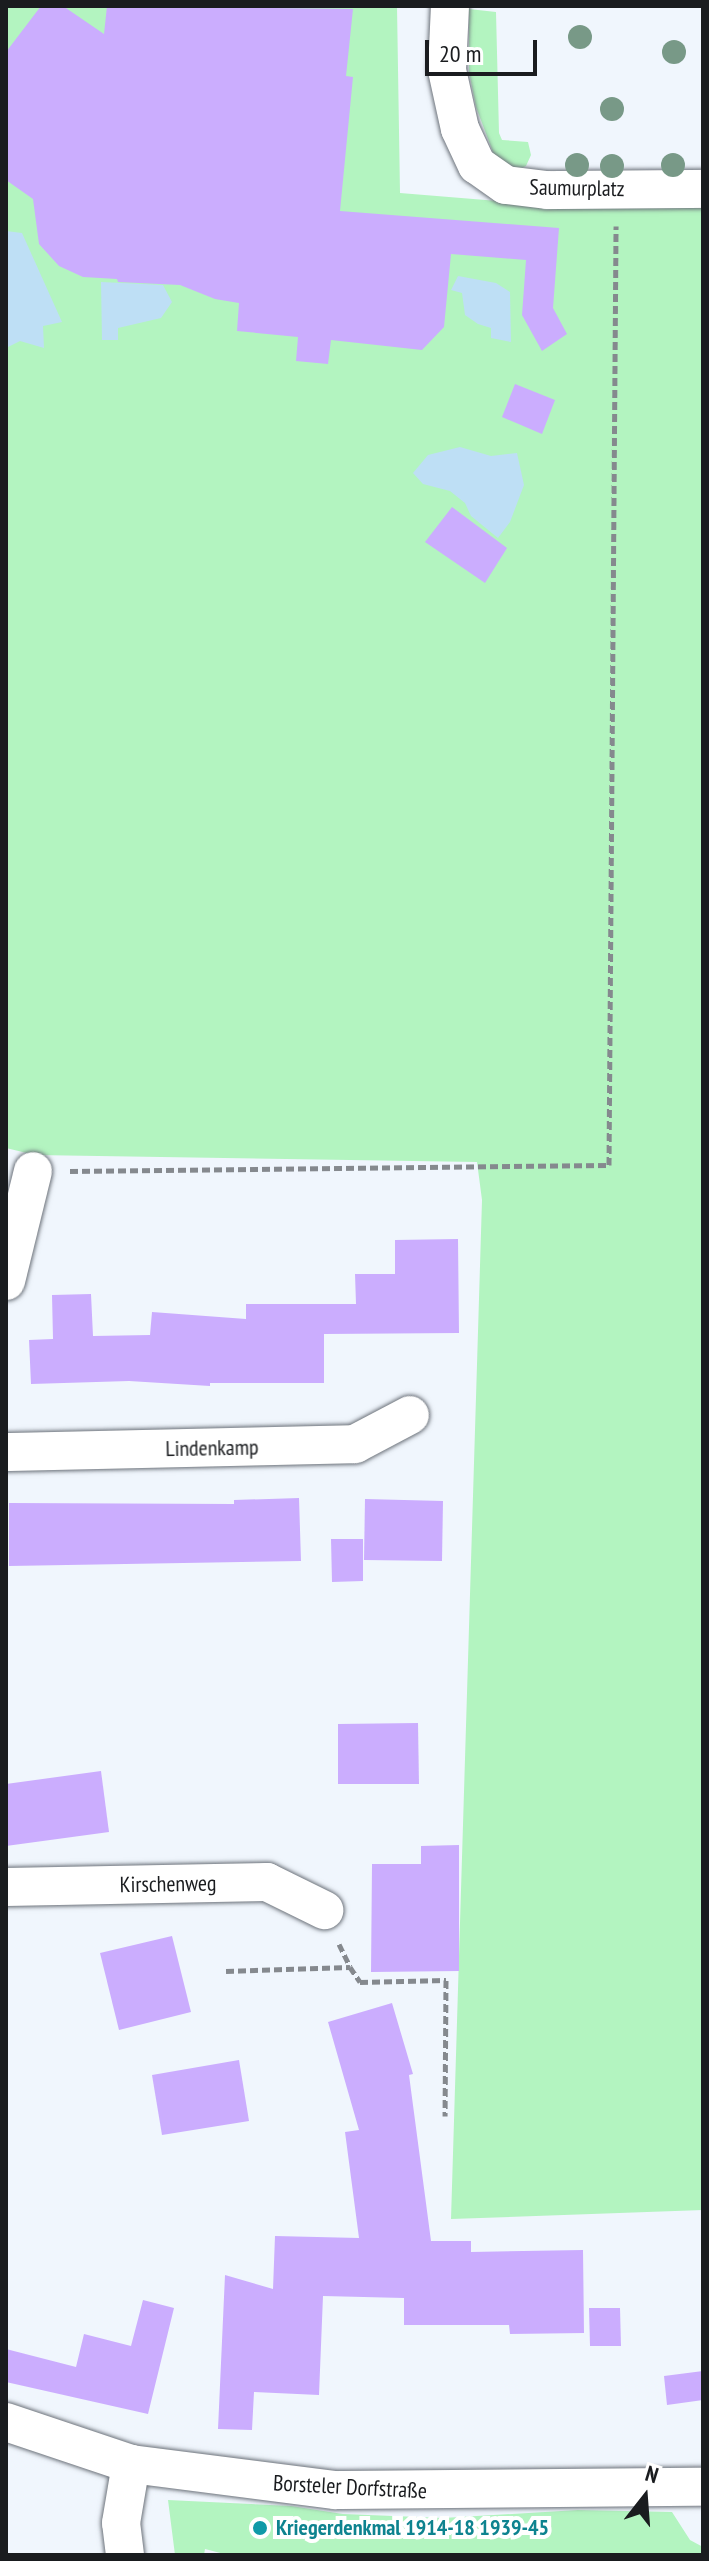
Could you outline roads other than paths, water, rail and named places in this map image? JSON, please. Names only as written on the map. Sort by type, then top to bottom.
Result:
[{"type":"street","name":"Saumurplatz","points":[[450,6],[447,70],[460,129],[477,165],[506,185],[547,190],[703,189]]},
{"type":"street","points":[[6,1281],[33,1171]]},
{"type":"street","name":"Lindenkamp","points":[[6,1452],[355,1444],[410,1415]]},
{"type":"street","name":"Kirschenweg","points":[[6,1887],[267,1882],[324,1910]]},
{"type":"street","name":"Borsteler Dorfstraße","points":[[6,2422],[131,2464],[335,2490],[703,2487]]},
{"type":"street","points":[[125,2555],[121,2523],[131,2464]]},
{"type":"water","points":[[6,231],[22,233],[62,322],[43,326],[44,348],[20,341],[6,348]]},
{"type":"water","points":[[458,276],[496,283],[510,292],[511,342],[491,338],[491,328],[465,315],[462,293],[451,290]]},
{"type":"water","points":[[101,282],[163,285],[172,302],[161,318],[118,328],[118,340],[102,340]]},
{"type":"water","points":[[460,447],[491,456],[517,453],[524,485],[510,522],[498,538],[471,516],[465,503],[450,491],[423,484],[413,473],[428,455]]},
{"type":"place","name":"Kriegerdenkmal 1914-18 1939-45","points":[[260,2528]]}]
